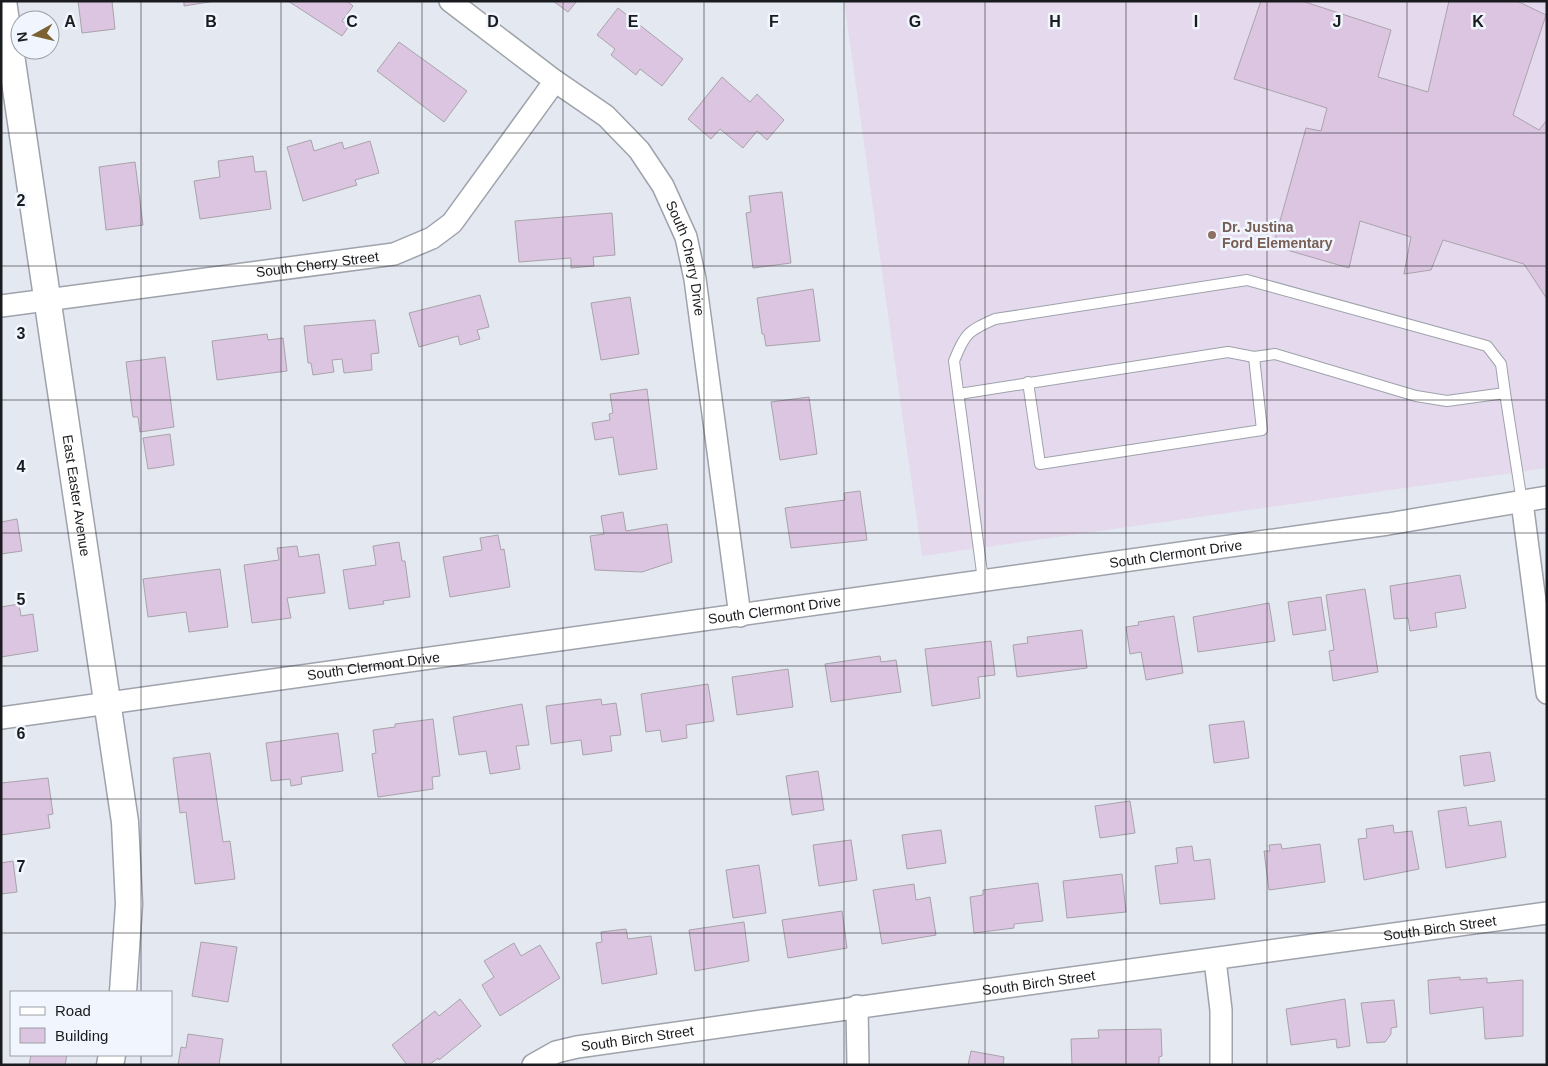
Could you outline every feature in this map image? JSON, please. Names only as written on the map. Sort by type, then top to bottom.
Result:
[{"type":"street","name":"East Easter Avenue","points":[[4,1],[125,822],[129,904],[123,991]]},
{"type":"street","name":"South Cherry Drive","points":[[450,1],[555,81],[606,116],[639,150],[663,186],[686,237],[695,279],[740,616]]},
{"type":"street","name":"South Cherry Street","points":[[1,306],[394,254],[432,238],[452,223],[555,81]]},
{"type":"street","name":"South Clermont Drive","points":[[1,718],[1388,524],[1522,502],[1547,496]]},
{"type":"street","points":[[1522,502],[1547,693]]},
{"type":"street","name":"South Birch Street","points":[[533,1065],[556,1052],[576,1047],[857,1006],[1215,960],[1547,913]]},
{"type":"street","points":[[1215,960],[1220,1010],[1221,1065]]},
{"type":"street","points":[[857,1006],[858,1065]]},
{"type":"lane","points":[[983,580],[954,362],[963,339],[974,329],[995,319],[1247,280],[1487,346],[1501,364],[1522,502]]},
{"type":"lane","points":[[958,394],[1228,352],[1254,357],[1275,354],[1416,396],[1447,401],[1505,393]]},
{"type":"lane","points":[[1028,382],[1040,464],[1262,430],[1254,357]]},
{"type":"shaded area","name":"Dr. Justina Ford Elementary","points":[[844,1],[1547,1],[1547,468],[922,556]]},
{"type":"building","points":[[78,1],[112,1],[115,29],[82,33]]},
{"type":"building","points":[[184,1],[215,1],[184,6]]},
{"type":"building","points":[[288,1],[347,1],[353,6],[342,21],[349,26],[342,36]]},
{"type":"building","points":[[553,1],[577,1],[568,12]]},
{"type":"building","points":[[1261,1],[1302,1],[1391,30],[1378,77],[1428,92],[1449,1],[1517,1],[1546,15],[1513,115],[1539,130],[1547,120],[1547,299],[1524,264],[1443,240],[1431,270],[1404,274],[1411,237],[1360,221],[1349,268],[1273,246],[1306,128],[1321,131],[1327,108],[1234,79]]},
{"type":"building","points":[[618,8],[683,59],[662,86],[640,69],[636,75],[611,55],[615,49],[597,35]]},
{"type":"building","points":[[399,42],[467,91],[444,122],[377,71]]},
{"type":"building","points":[[722,77],[750,102],[757,94],[784,120],[767,140],[757,131],[743,148],[720,129],[711,139],[688,119]]},
{"type":"building","points":[[311,140],[314,151],[342,142],[344,149],[370,141],[379,173],[355,180],[357,185],[303,201],[287,147]]},
{"type":"building","points":[[253,156],[255,172],[266,171],[271,209],[200,219],[194,181],[220,177],[218,161]]},
{"type":"building","points":[[135,162],[143,225],[106,230],[99,167]]},
{"type":"building","points":[[782,192],[791,263],[753,268],[746,213],[751,212],[749,196]]},
{"type":"building","points":[[612,213],[615,255],[593,257],[594,266],[571,268],[571,258],[519,262],[515,221]]},
{"type":"building","points":[[813,289],[820,341],[766,346],[764,334],[762,334],[757,298]]},
{"type":"building","points":[[480,295],[489,327],[477,330],[480,339],[460,345],[458,336],[419,347],[409,313]]},
{"type":"building","points":[[630,297],[639,354],[601,360],[591,303]]},
{"type":"building","points":[[375,320],[379,353],[371,354],[372,370],[344,373],[342,359],[332,360],[334,372],[313,375],[311,363],[308,363],[304,326]]},
{"type":"building","points":[[267,334],[268,340],[283,338],[287,371],[217,380],[212,341]]},
{"type":"building","points":[[165,357],[174,427],[140,432],[138,417],[133,417],[126,362]]},
{"type":"building","points":[[647,389],[657,469],[619,475],[613,437],[595,440],[592,423],[610,420],[609,414],[613,413],[610,394]]},
{"type":"building","points":[[809,397],[817,454],[780,460],[771,402]]},
{"type":"building","points":[[170,434],[174,465],[148,469],[143,438]]},
{"type":"building","points":[[860,491],[867,540],[791,548],[785,508],[845,500],[844,493]]},
{"type":"building","points":[[623,512],[626,531],[667,524],[672,562],[642,572],[595,570],[590,536],[604,534],[601,516]]},
{"type":"building","points":[[17,519],[22,551],[1,554],[1,522]]},
{"type":"building","points":[[498,535],[501,550],[504,549],[510,587],[450,597],[443,557],[482,550],[480,538]]},
{"type":"building","points":[[399,542],[402,561],[405,561],[410,597],[383,601],[384,604],[349,609],[343,570],[376,565],[373,546]]},
{"type":"building","points":[[297,546],[299,557],[319,554],[325,593],[287,598],[291,618],[252,623],[244,565],[279,560],[277,548]]},
{"type":"building","points":[[220,569],[228,627],[189,632],[186,612],[148,617],[143,579]]},
{"type":"building","points":[[1460,575],[1466,608],[1435,613],[1437,627],[1410,631],[1408,618],[1394,619],[1390,586]]},
{"type":"building","points":[[1365,589],[1378,672],[1333,681],[1329,651],[1334,650],[1326,595]]},
{"type":"building","points":[[1321,597],[1326,630],[1293,635],[1288,602]]},
{"type":"building","points":[[1269,603],[1275,641],[1198,652],[1193,617]]},
{"type":"building","points":[[19,604],[21,616],[33,614],[38,651],[1,657],[1,607]]},
{"type":"building","points":[[1174,616],[1183,673],[1146,680],[1141,652],[1130,654],[1126,627],[1139,625],[1138,622]]},
{"type":"building","points":[[1082,630],[1087,668],[1017,677],[1013,645],[1028,643],[1027,637]]},
{"type":"building","points":[[991,641],[995,675],[978,677],[980,698],[932,706],[925,649]]},
{"type":"building","points":[[880,656],[881,662],[896,660],[901,692],[831,702],[825,664]]},
{"type":"building","points":[[788,669],[793,707],[737,715],[732,677]]},
{"type":"building","points":[[708,684],[714,721],[686,725],[687,738],[662,742],[660,730],[646,732],[641,694]]},
{"type":"building","points":[[601,699],[602,705],[616,703],[621,735],[610,736],[612,751],[583,755],[581,740],[551,744],[546,706]]},
{"type":"building","points":[[522,704],[529,745],[516,746],[520,769],[490,774],[486,751],[459,755],[453,717]]},
{"type":"building","points":[[433,719],[440,776],[432,777],[433,789],[378,797],[372,754],[376,753],[373,730],[395,727],[395,724]]},
{"type":"building","points":[[1244,721],[1249,758],[1214,763],[1209,725]]},
{"type":"building","points":[[338,733],[343,771],[301,777],[302,784],[291,786],[290,779],[271,781],[266,743]]},
{"type":"building","points":[[1490,752],[1495,781],[1464,786],[1460,756]]},
{"type":"building","points":[[210,753],[223,842],[230,841],[235,879],[195,884],[186,812],[180,813],[173,758]]},
{"type":"building","points":[[818,771],[824,810],[792,815],[786,776]]},
{"type":"building","points":[[48,778],[53,814],[48,815],[50,828],[1,835],[1,783]]},
{"type":"building","points":[[1130,801],[1135,833],[1100,838],[1095,806]]},
{"type":"building","points":[[1466,807],[1469,826],[1501,821],[1506,857],[1446,868],[1438,811]]},
{"type":"building","points":[[1393,825],[1394,833],[1412,831],[1419,869],[1364,880],[1358,839],[1367,838],[1366,829]]},
{"type":"building","points":[[941,830],[946,863],[907,869],[902,835]]},
{"type":"building","points":[[851,840],[857,880],[819,886],[813,845]]},
{"type":"building","points":[[1281,844],[1282,849],[1320,844],[1325,882],[1269,890],[1264,851],[1270,851],[1269,845]]},
{"type":"building","points":[[1192,846],[1194,861],[1210,859],[1215,899],[1160,904],[1155,866],[1178,863],[1176,848]]},
{"type":"building","points":[[13,861],[17,892],[1,894],[1,863]]},
{"type":"building","points":[[759,865],[766,913],[733,918],[726,870]]},
{"type":"building","points":[[1122,874],[1126,912],[1067,918],[1063,881]]},
{"type":"building","points":[[1038,883],[1043,921],[1014,924],[1014,928],[974,933],[970,897],[983,895],[983,890]]},
{"type":"building","points":[[914,884],[916,900],[930,897],[936,935],[882,944],[873,890]]},
{"type":"building","points":[[842,911],[847,948],[788,958],[782,920]]},
{"type":"building","points":[[744,922],[749,961],[695,971],[689,930]]},
{"type":"building","points":[[626,929],[628,939],[651,936],[657,974],[602,984],[596,943],[602,942],[601,932]]},
{"type":"building","points":[[201,942],[237,947],[228,1002],[192,996]]},
{"type":"building","points":[[514,943],[521,956],[540,945],[560,978],[500,1016],[482,985],[494,977],[484,961]]},
{"type":"building","points":[[1460,977],[1460,980],[1487,978],[1487,983],[1523,980],[1523,1036],[1485,1039],[1483,1007],[1430,1014],[1428,980]]},
{"type":"building","points":[[460,999],[481,1026],[439,1060],[438,1058],[429,1065],[407,1065],[392,1045],[435,1011],[439,1016]]},
{"type":"building","points":[[1345,999],[1350,1046],[1337,1048],[1336,1039],[1291,1045],[1286,1009]]},
{"type":"building","points":[[1394,1000],[1397,1027],[1391,1028],[1391,1034],[1385,1042],[1367,1043],[1361,1003]]},
{"type":"building","points":[[1161,1029],[1162,1056],[1159,1057],[1159,1065],[1072,1065],[1071,1039],[1099,1038],[1098,1030]]},
{"type":"building","points":[[188,1034],[223,1039],[219,1065],[178,1065],[181,1047],[186,1048]]},
{"type":"building","points":[[971,1051],[1004,1057],[1003,1065],[968,1065]]},
{"type":"building","points":[[31,1056],[67,1056],[65,1065],[29,1065]]},
{"type":"place","name":"Dr. Justina Ford Elementary","points":[[1212,235]]}]
